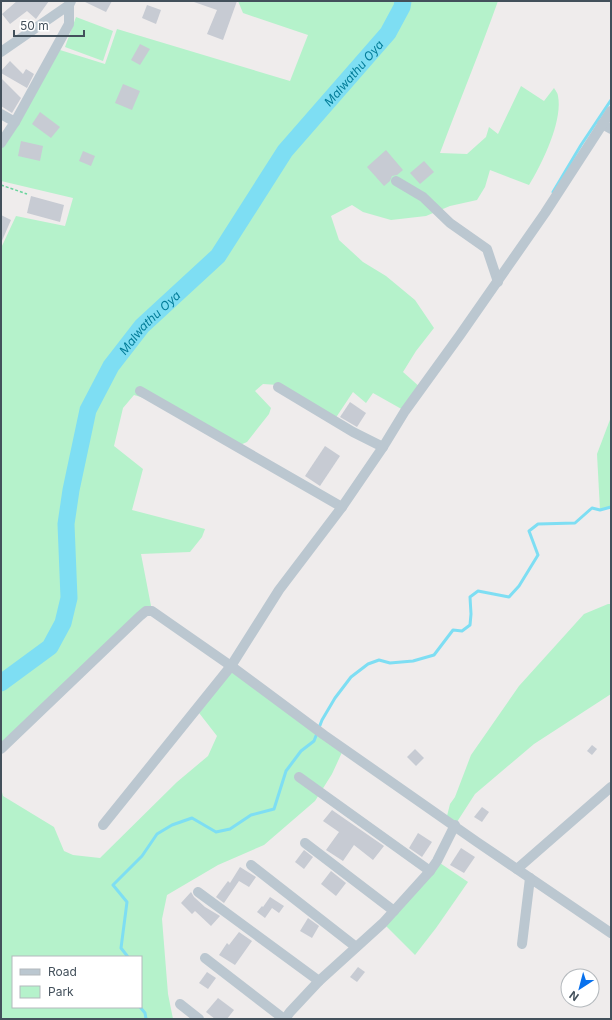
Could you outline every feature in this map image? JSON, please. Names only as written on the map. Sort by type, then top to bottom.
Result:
[{"type":"street","points":[[1,52],[70,3]]},
{"type":"street","points":[[1,143],[15,122],[69,24],[70,3]]},
{"type":"street","points":[[102,825],[231,666],[279,590],[342,507],[383,448],[405,411],[498,282],[606,126],[611,111]]},
{"type":"street","points":[[1,114],[15,122]]},
{"type":"street","points":[[396,181],[423,197],[450,223],[487,249],[498,282]]},
{"type":"street","points":[[278,387],[353,432],[383,448]]},
{"type":"street","points":[[140,390],[342,507]]},
{"type":"street","points":[[1,749],[146,611],[152,611],[231,666],[324,735],[516,869],[611,933]]},
{"type":"street","points":[[299,776],[430,871]]},
{"type":"street","points":[[516,869],[611,787]]},
{"type":"street","points":[[205,958],[285,1019],[319,981],[394,911],[430,871],[437,861],[454,826]]},
{"type":"street","points":[[305,843],[394,911]]},
{"type":"street","points":[[251,865],[356,947]]},
{"type":"street","points":[[522,944],[530,878]]},
{"type":"street","points":[[198,892],[319,981]]},
{"type":"street","points":[[180,1004],[199,1019]]},
{"type":"path","points":[[1,185],[27,194]]},
{"type":"green space","points":[[238,1],[498,1],[440,153],[467,154],[486,137],[489,127],[498,134],[521,86],[544,101],[554,88],[558,95],[559,106],[554,130],[540,166],[529,185],[490,170],[485,187],[477,200],[450,206],[426,216],[391,220],[363,212],[352,205],[331,216],[339,240],[363,262],[386,276],[415,300],[434,328],[416,351],[403,372],[421,388],[405,411],[373,393],[366,403],[353,392],[335,419],[278,385],[263,384],[255,391],[271,408],[269,414],[247,442],[240,445],[154,401],[134,395],[123,408],[114,446],[143,469],[132,510],[205,529],[202,537],[190,552],[141,554],[152,611],[1,749],[1,248],[16,216],[65,226],[73,198],[1,181],[1,146],[60,50],[105,64],[117,29],[290,81],[308,35],[243,13]]},
{"type":"green space","points":[[76,17],[113,31],[103,61],[65,47]]},
{"type":"green space","points":[[611,417],[611,507],[600,510],[597,454]]},
{"type":"green space","points":[[611,604],[611,694],[534,744],[475,794],[455,825],[446,820],[450,804],[455,797],[471,755],[519,686],[584,614]]},
{"type":"green space","points":[[231,666],[344,748],[332,774],[315,801],[264,845],[218,865],[167,895],[162,919],[168,994],[173,1019],[1,1019],[1,788],[3,796],[54,827],[64,851],[73,855],[100,858],[177,782],[208,756],[217,736],[196,709]]},
{"type":"green space","points":[[437,861],[468,882],[415,955],[383,923]]},
{"type":"building","points":[[17,1],[49,1],[36,19],[27,11],[10,24],[2,14]]},
{"type":"building","points":[[83,1],[112,1],[106,12]]},
{"type":"building","points":[[194,1],[237,1],[223,40],[207,34],[217,10]]},
{"type":"building","points":[[147,5],[161,10],[156,24],[142,18]]},
{"type":"building","points":[[140,44],[150,49],[140,65],[131,60]]},
{"type":"building","points":[[10,61],[23,74],[26,69],[34,74],[27,88],[1,73]]},
{"type":"building","points":[[1,78],[21,98],[12,113],[1,106]]},
{"type":"building","points":[[123,84],[140,91],[132,110],[115,103]]},
{"type":"building","points":[[40,112],[60,127],[51,138],[32,124]]},
{"type":"building","points":[[21,141],[43,146],[40,161],[18,156]]},
{"type":"building","points":[[386,150],[403,170],[397,175],[392,176],[390,181],[384,186],[367,167]]},
{"type":"building","points":[[83,151],[95,156],[91,166],[79,161]]},
{"type":"building","points":[[424,161],[434,172],[420,184],[410,173]]},
{"type":"building","points":[[31,196],[64,205],[60,222],[27,213]]},
{"type":"building","points":[[1,215],[11,220],[1,243]]},
{"type":"building","points":[[350,402],[366,413],[357,427],[340,417]]},
{"type":"building","points":[[325,446],[340,456],[320,486],[305,476]]},
{"type":"building","points":[[592,745],[597,749],[592,755],[587,751]]},
{"type":"building","points":[[415,749],[424,758],[416,766],[407,757]]},
{"type":"building","points":[[482,807],[489,812],[482,822],[474,817]]},
{"type":"building","points":[[332,810],[384,846],[373,860],[354,845],[343,861],[326,850],[339,832],[323,821]]},
{"type":"building","points":[[418,833],[432,842],[422,857],[409,848]]},
{"type":"building","points":[[461,848],[475,857],[464,873],[450,865]]},
{"type":"building","points":[[304,850],[313,857],[304,869],[295,862]]},
{"type":"building","points":[[240,867],[256,877],[249,887],[239,881],[224,903],[216,897],[228,881],[230,883]]},
{"type":"building","points":[[331,871],[346,883],[336,896],[321,884]]},
{"type":"building","points":[[191,892],[194,897],[205,907],[220,916],[211,926],[195,911],[192,914],[181,903]]},
{"type":"building","points":[[270,897],[284,906],[279,913],[272,908],[265,918],[257,912],[262,906],[263,907]]},
{"type":"building","points":[[308,918],[319,926],[312,938],[300,931]]},
{"type":"building","points":[[239,932],[252,941],[235,965],[219,955],[227,943],[229,945]]},
{"type":"building","points":[[358,967],[365,972],[357,982],[350,977]]},
{"type":"building","points":[[207,972],[216,978],[208,989],[199,983]]},
{"type":"building","points":[[218,998],[234,1010],[227,1019],[215,1019],[206,1012]]},
{"type":"waterway","name":"Malwathu Oya","points":[[1,683],[50,647],[63,623],[69,598],[66,524],[71,490],[88,410],[111,366],[142,326],[218,256],[285,151],[388,33],[402,7],[403,1]]},
{"type":"waterway","points":[[553,192],[581,145],[611,100]]},
{"type":"waterway","points":[[127,956],[121,948],[127,902],[113,885],[142,856],[157,834],[172,825],[192,818],[216,832],[230,829],[251,815],[274,809],[286,771],[301,751],[314,741],[322,720],[335,698],[351,677],[368,664],[379,660],[390,663],[413,661],[434,655],[453,630],[462,631],[470,625],[470,597],[478,591],[509,597],[519,586],[538,555],[529,531],[538,524],[575,523],[592,508],[600,510],[611,507]]},
{"type":"waterway","points":[[141,1008],[145,1013],[146,1019]]}]
